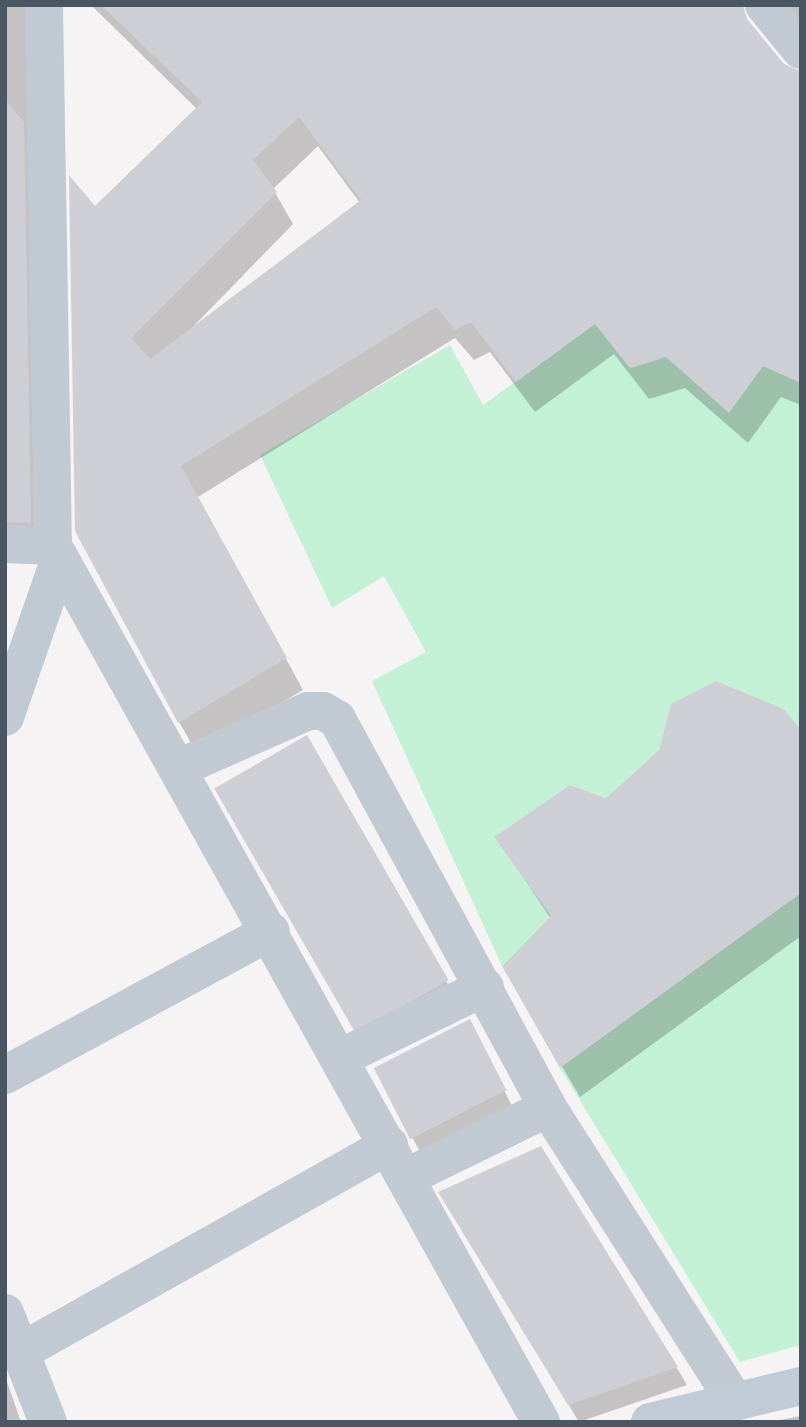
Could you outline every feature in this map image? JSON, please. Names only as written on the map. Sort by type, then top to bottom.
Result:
[{"type":"street","points":[[5,717],[56,552],[44,5]]},
{"type":"street","points":[[764,5],[801,50]]},
{"type":"street","points":[[5,544],[56,552]]},
{"type":"street","points":[[56,552],[342,1057],[541,1422]]},
{"type":"street","points":[[179,768],[308,711],[337,719],[485,986],[548,1108],[735,1402]]},
{"type":"street","points":[[5,1075],[271,931]]},
{"type":"street","points":[[342,1057],[485,986]]},
{"type":"street","points":[[22,1352],[398,1161],[548,1108]]},
{"type":"street","points":[[5,1313],[48,1422]]},
{"type":"street","points":[[650,1422],[801,1386]]},
{"type":"green space","points":[[595,324],[630,368],[666,357],[729,412],[763,366],[801,383],[801,730],[784,709],[716,681],[671,704],[659,750],[606,798],[570,785],[495,837],[551,916],[502,966],[372,681],[426,652],[384,576],[332,608],[260,455],[450,345],[483,405]]},
{"type":"green space","points":[[801,893],[801,1345],[740,1362],[560,1068]]},
{"type":"building","points":[[101,5],[743,5],[747,19],[784,64],[801,71],[801,383],[763,366],[729,413],[666,357],[630,368],[595,324],[516,382],[471,322],[455,330],[436,307],[181,466],[287,658],[178,723],[75,531],[69,175],[95,206],[202,102]],"holes":[[[299,117],[361,200],[150,359],[131,338],[277,192],[253,160]]]},
{"type":"building","points":[[5,100],[24,122],[31,523],[5,522]]},
{"type":"building","points":[[716,681],[784,709],[801,730],[801,893],[560,1068],[502,966],[551,916],[494,837],[570,785],[606,798],[659,750],[671,704]]},
{"type":"building","points":[[307,735],[449,980],[356,1034],[214,788]]},
{"type":"building","points":[[470,1019],[506,1090],[410,1139],[374,1068]]},
{"type":"building","points":[[541,1146],[678,1367],[568,1405],[438,1192]]}]
